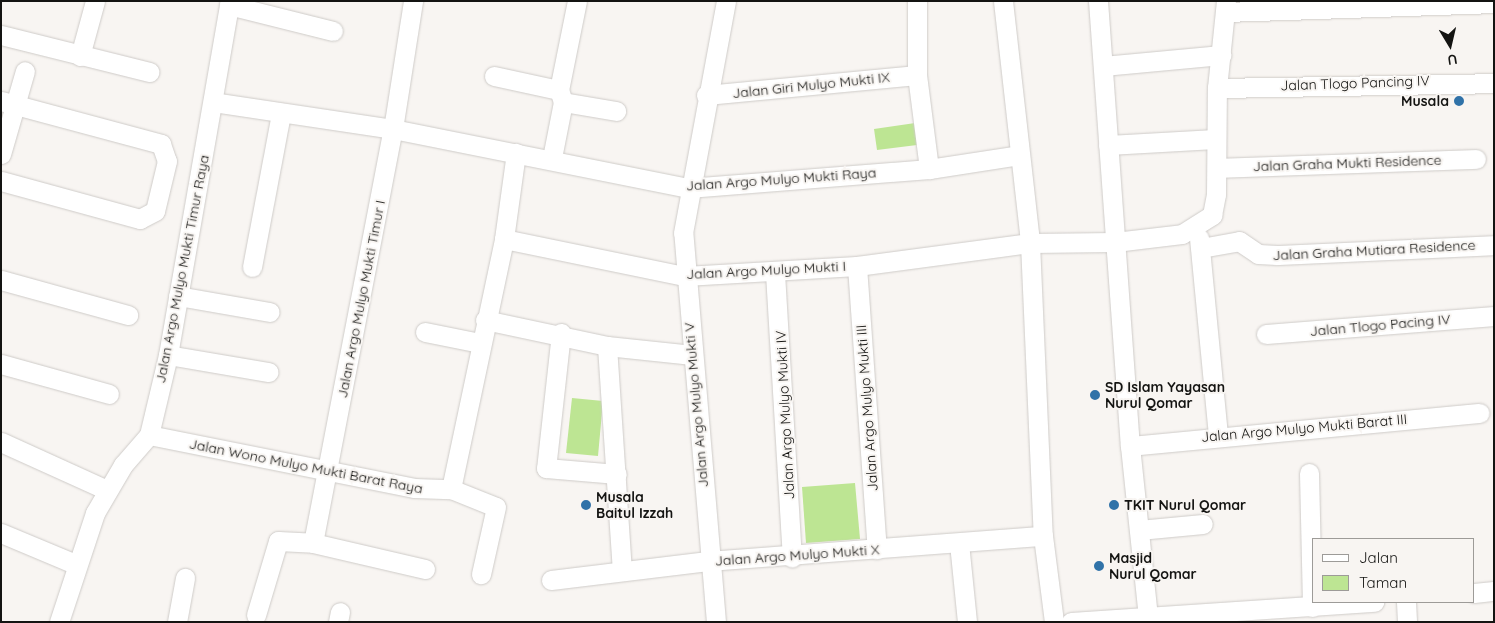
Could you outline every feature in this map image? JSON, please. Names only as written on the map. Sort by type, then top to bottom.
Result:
[{"type":"street","points":[[80,56],[95,1]]},
{"type":"street","name":"Jalan Argo Mulyo Mukti Timur I","points":[[328,468],[393,129],[413,1]]},
{"type":"street","points":[[552,158],[577,1]]},
{"type":"street","name":"Jalan Argo Mulyo Mukti V","points":[[716,622],[708,561],[683,234],[688,188],[726,1]]},
{"type":"street","points":[[917,1],[917,75],[929,169]]},
{"type":"street","points":[[1003,1],[1018,155],[1030,243],[1043,536],[1054,622]]},
{"type":"street","points":[[1098,1],[1130,446],[1148,617]]},
{"type":"street","points":[[229,3],[333,31]]},
{"type":"street","name":"Jalan Argo Mulyo Mukti Timur Raya","points":[[148,435],[168,355],[229,3]]},
{"type":"street","points":[[1030,243],[1115,242],[1182,234],[1202,223],[1212,214],[1217,168],[1215,139],[1217,88],[1225,6],[1494,3]]},
{"type":"street","points":[[1,35],[149,72]]},
{"type":"street","points":[[1103,66],[1221,55]]},
{"type":"street","points":[[1,154],[8,103],[26,71]]},
{"type":"street","name":"Jalan Giri Mulyo Mukti IX","points":[[706,96],[917,75]]},
{"type":"street","points":[[494,76],[616,111]]},
{"type":"street","name":"Jalan Tlogo Pancing IV","points":[[1217,88],[1494,83]]},
{"type":"street","points":[[213,102],[393,129],[516,153],[504,239],[480,343],[451,489],[496,507],[481,574]]},
{"type":"street","points":[[1,181],[140,219],[155,211],[167,161],[161,144],[8,103]]},
{"type":"street","points":[[252,266],[281,113]]},
{"type":"street","points":[[1108,145],[1215,139]]},
{"type":"street","name":"Jalan Argo Mulyo Mukti Raya","points":[[516,153],[552,158],[688,188],[929,169],[1018,155]]},
{"type":"street","name":"Jalan Graha Mukti Residence","points":[[1217,168],[1476,159]]},
{"type":"street","name":"Jalan Argo Mulyo Mukti I","points":[[504,239],[685,276],[774,273],[857,266],[1030,243]]},
{"type":"street","name":"Jalan Graha Mutiara Residence","points":[[1218,435],[1200,243],[1239,241],[1258,254],[1276,255],[1494,245]]},
{"type":"street","name":"Jalan Argo Mulyo Mukti III","points":[[857,266],[876,550]]},
{"type":"street","name":"Jalan Argo Mulyo Mukti IV","points":[[774,273],[792,557]]},
{"type":"street","points":[[1,280],[128,315]]},
{"type":"street","points":[[178,296],[270,312]]},
{"type":"street","name":"Jalan Tlogo Pacing IV","points":[[1266,334],[1494,316]]},
{"type":"street","points":[[485,320],[561,333],[607,346],[693,355]]},
{"type":"street","points":[[425,332],[480,343]]},
{"type":"street","points":[[561,333],[546,468],[617,474]]},
{"type":"street","points":[[607,346],[622,570]]},
{"type":"street","points":[[168,355],[269,372]]},
{"type":"street","points":[[1,364],[110,394]]},
{"type":"street","name":"Jalan Argo Mulyo Mukti Barat III","points":[[1130,446],[1218,435],[1478,413]]},
{"type":"street","points":[[59,622],[76,564],[108,490],[148,435]]},
{"type":"street","name":"Jalan Wono Mulyo Mukti Barat Raya","points":[[148,435],[328,468],[414,488],[451,489]]},
{"type":"street","points":[[1,442],[108,490]]},
{"type":"street","points":[[313,543],[328,468]]},
{"type":"street","points":[[1309,473],[1312,607]]},
{"type":"street","points":[[1139,530],[1203,524]]},
{"type":"street","points":[[1,534],[76,564]]},
{"type":"street","name":"Jalan Argo Mulyo Mukti X","points":[[551,580],[708,561],[792,557],[1043,536]]},
{"type":"street","points":[[256,615],[278,541],[313,543],[425,569]]},
{"type":"street","points":[[959,543],[967,622]]},
{"type":"street","points":[[177,622],[185,578]]},
{"type":"street","points":[[1475,593],[1494,591]]},
{"type":"street","points":[[1071,622],[1362,603]]},
{"type":"street","points":[[1406,603],[1408,622]]},
{"type":"green space","points":[[922,122],[925,144],[877,150],[874,129]]},
{"type":"green space","points":[[572,398],[603,401],[598,456],[566,453]]},
{"type":"green space","points":[[855,483],[860,539],[806,543],[802,487]]},
{"type":"place","name":"Musala","points":[[1459,101]]},
{"type":"place","name":"SD Islam Yayasan Nurul Qomar","points":[[1095,395]]},
{"type":"place","name":"Musala Baitul Izzah","points":[[586,505]]},
{"type":"place","name":"TKIT Nurul Qomar","points":[[1114,505]]},
{"type":"place","name":"Masjid Nurul Qomar","points":[[1099,566]]}]
